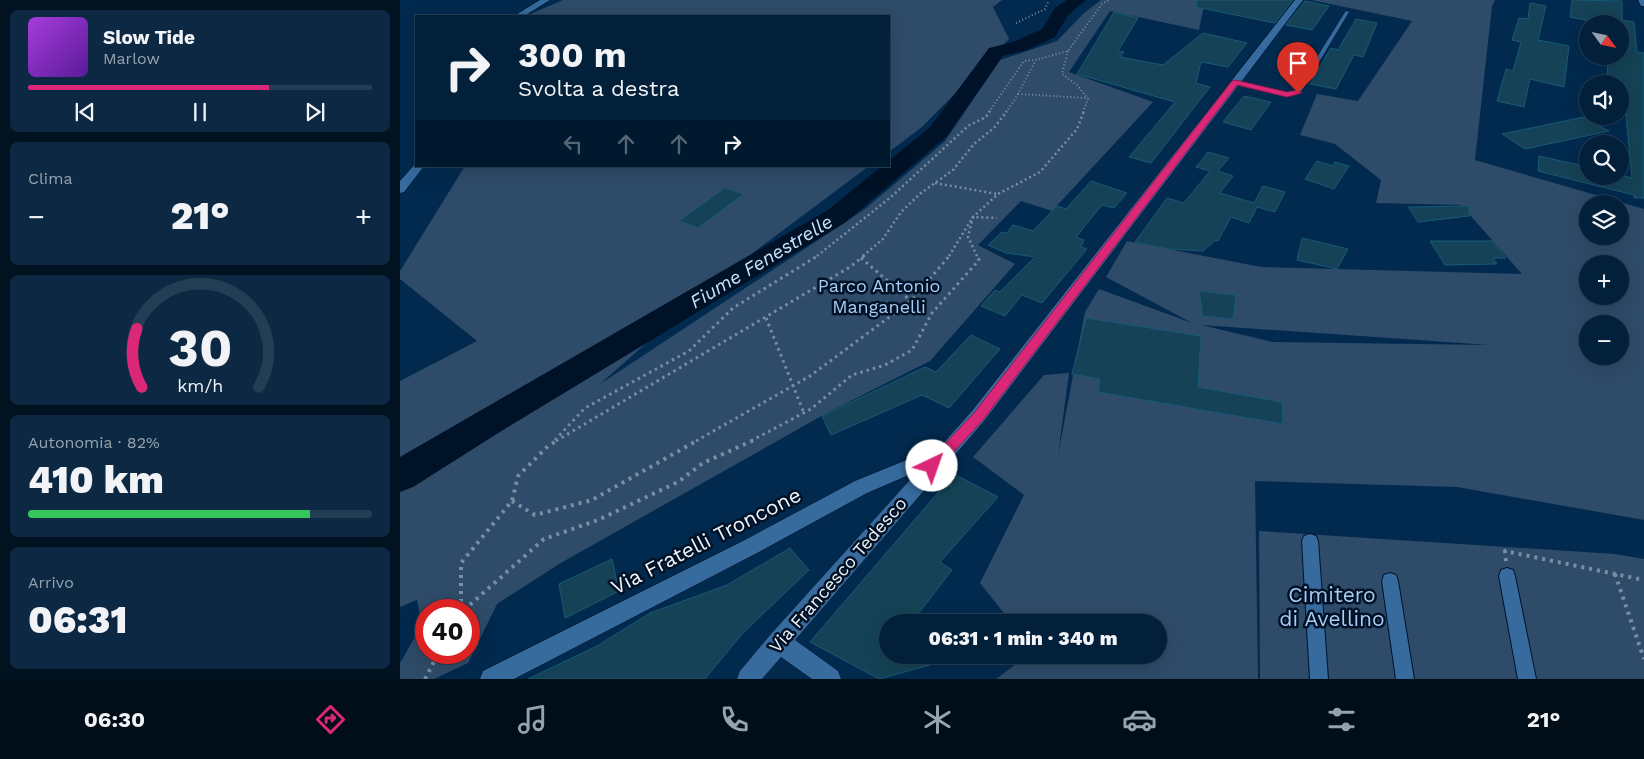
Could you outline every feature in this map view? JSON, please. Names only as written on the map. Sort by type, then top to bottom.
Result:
[{"type":"street","points":[[520,15],[546,0]]},
{"type":"street","name":"Via Francesco Tedesco","points":[[748,679],[978,416],[1299,0]]},
{"type":"street","points":[[1642,0],[1644,4]]},
{"type":"street","points":[[400,189],[417,167]]},
{"type":"street","name":"Via Fratelli Troncone","points":[[491,679],[750,547],[861,487],[946,452]]},
{"type":"street","points":[[1310,541],[1320,679]]},
{"type":"street","points":[[1507,576],[1527,679]]},
{"type":"street","points":[[1390,582],[1405,679]]},
{"type":"street","points":[[779,642],[830,679]]},
{"type":"lane","points":[[1235,82],[1287,94],[1298,93],[1347,12]]},
{"type":"path","points":[[1016,23],[1045,9],[1049,0]]},
{"type":"path","points":[[1088,98],[1077,85],[1062,74],[1068,51],[1102,4],[1109,0]]},
{"type":"path","points":[[462,599],[461,563],[512,501],[518,476],[569,428],[585,408],[689,351],[733,308],[816,257],[884,203],[968,126],[986,116],[1024,61],[1036,60],[1068,51]]},
{"type":"path","points":[[548,446],[850,267],[883,239],[901,212],[921,193],[953,170],[974,144],[994,128],[1018,94],[1036,60]]},
{"type":"path","points":[[1018,94],[1088,98]]},
{"type":"path","points":[[512,501],[535,515],[592,500],[810,376],[911,300],[947,260],[973,217],[998,194],[1040,172],[1077,129],[1088,98]]},
{"type":"path","points":[[935,183],[998,194]]},
{"type":"path","points":[[973,217],[997,218]]},
{"type":"path","points":[[475,599],[544,539],[598,520],[678,482],[703,462],[768,434],[804,413],[852,375],[885,365],[912,350],[932,313],[979,260],[968,237],[973,217]]},
{"type":"path","points":[[861,258],[911,300]]},
{"type":"path","points":[[766,318],[804,413]]},
{"type":"path","points":[[1507,576],[1505,551],[1644,580]]},
{"type":"path","points":[[1615,574],[1644,659]]},
{"type":"path","points":[[425,679],[433,664]]},
{"type":"green space","points":[[563,0],[1002,0],[993,7],[1009,39],[922,127],[890,151],[890,15],[528,15]]},
{"type":"green space","name":"Parco Antonio Manganelli","points":[[1101,0],[1205,0],[1199,30],[1110,11],[1069,72],[1153,102],[1052,211],[1021,201],[978,245],[1015,264],[930,361],[825,414],[559,564],[497,604],[480,639],[480,599],[415,599],[415,601],[400,607],[400,381],[477,341],[400,279],[400,271],[464,167],[868,167],[726,273],[600,384],[865,209],[945,141],[1000,60],[1057,41],[1084,13]]},
{"type":"green space","points":[[1311,0],[1495,0],[1492,6],[1475,160],[1596,195],[1579,195],[1579,245],[1629,245],[1629,205],[1644,209],[1644,520],[1457,487],[1255,481],[1258,679],[996,679],[1016,664],[1167,664],[1167,614],[1005,614],[980,583],[1024,495],[973,457],[1044,375],[1069,373],[1058,455],[1085,312],[1099,289],[1192,323],[1106,277],[1127,241],[1261,267],[1522,274],[1461,205],[1376,203],[1381,180],[1335,144],[1300,135],[1317,94],[1358,101],[1412,21]],"holes":[[[1201,325],[1490,345],[1273,342]]]},
{"type":"green space","name":"Cimitero di Avellino","points":[[1259,531],[1615,554],[1644,559],[1644,679],[1260,679]]},
{"type":"green space","name":"Parco Antonio Manganelli","points":[[415,637],[415,664],[466,664],[434,679],[400,679],[400,663]]},
{"type":"building","points":[[1197,0],[1293,0],[1275,23],[1196,7]]},
{"type":"building","points":[[1572,0],[1622,1],[1622,15],[1579,15],[1579,19],[1570,17]]},
{"type":"building","points":[[1305,1],[1329,6],[1312,30],[1286,25]]},
{"type":"building","points":[[1530,3],[1546,6],[1538,40],[1569,46],[1564,87],[1530,79],[1524,107],[1497,101],[1506,69],[1513,71],[1521,42],[1512,40],[1519,18],[1528,19]]},
{"type":"building","points":[[1114,12],[1138,18],[1118,51],[1124,52],[1120,57],[1163,65],[1203,33],[1247,43],[1228,67],[1201,62],[1196,83],[1210,87],[1151,163],[1129,157],[1175,102],[1077,74]]},
{"type":"building","points":[[1356,19],[1377,23],[1363,57],[1354,55],[1336,89],[1310,84],[1331,48],[1338,50]]},
{"type":"building","points":[[1629,21],[1634,22],[1637,52],[1644,53],[1644,198],[1634,198],[1634,195],[1594,185],[1629,185],[1629,177],[1632,178],[1627,125],[1629,125],[1629,75],[1607,75],[1608,65],[1629,65]]},
{"type":"building","points":[[1244,96],[1271,102],[1251,130],[1223,122]]},
{"type":"building","points":[[1579,118],[1579,125],[1598,125],[1609,131],[1579,135],[1579,137],[1525,149],[1502,134]]},
{"type":"building","points":[[1208,152],[1229,158],[1218,171],[1233,176],[1220,193],[1254,203],[1263,186],[1285,192],[1275,212],[1257,207],[1249,223],[1231,217],[1218,241],[1216,240],[1203,251],[1168,249],[1135,242],[1167,198],[1184,203],[1210,171],[1196,167]]},
{"type":"building","points":[[1539,156],[1579,165],[1579,181],[1538,171]]},
{"type":"building","points":[[1317,161],[1333,166],[1335,162],[1349,166],[1334,189],[1305,179]]},
{"type":"building","points":[[1091,181],[1127,193],[1114,208],[1102,205],[1076,237],[1084,240],[1081,247],[1087,249],[1042,303],[1022,295],[1005,316],[981,306],[995,290],[1000,292],[1035,257],[1006,253],[988,245],[1002,232],[1007,233],[1013,225],[1033,231],[1057,206],[1066,209]]},
{"type":"building","points":[[725,188],[744,194],[698,228],[679,221]]},
{"type":"building","points":[[1469,206],[1469,216],[1418,222],[1408,207]]},
{"type":"building","points":[[1302,238],[1348,249],[1337,269],[1297,260]]},
{"type":"building","points":[[1430,241],[1493,241],[1506,258],[1493,258],[1497,264],[1445,265]]},
{"type":"building","points":[[1199,291],[1236,295],[1233,319],[1203,316]]},
{"type":"building","points":[[1086,318],[1201,336],[1198,387],[1282,402],[1283,424],[1098,392],[1100,379],[1072,374]]},
{"type":"building","points":[[971,335],[1000,349],[949,408],[922,395],[831,435],[822,416],[925,367],[936,372]]},
{"type":"building","points":[[954,474],[998,497],[940,562],[952,570],[918,614],[879,614],[879,664],[934,664],[879,679],[810,642]]},
{"type":"building","points":[[790,548],[809,570],[741,635],[705,679],[528,679],[597,646],[650,613],[727,585]]},
{"type":"building","points":[[612,559],[619,591],[565,618],[559,584]]},
{"type":"waterway","name":"Fiume Fenestrelle","points":[[400,476],[491,420],[837,216],[939,131],[996,52],[1020,46],[1049,33],[1061,12],[1078,0]]},
{"type":"route","points":[[932,466],[978,416],[1235,82],[1291,95],[1298,93]]}]
